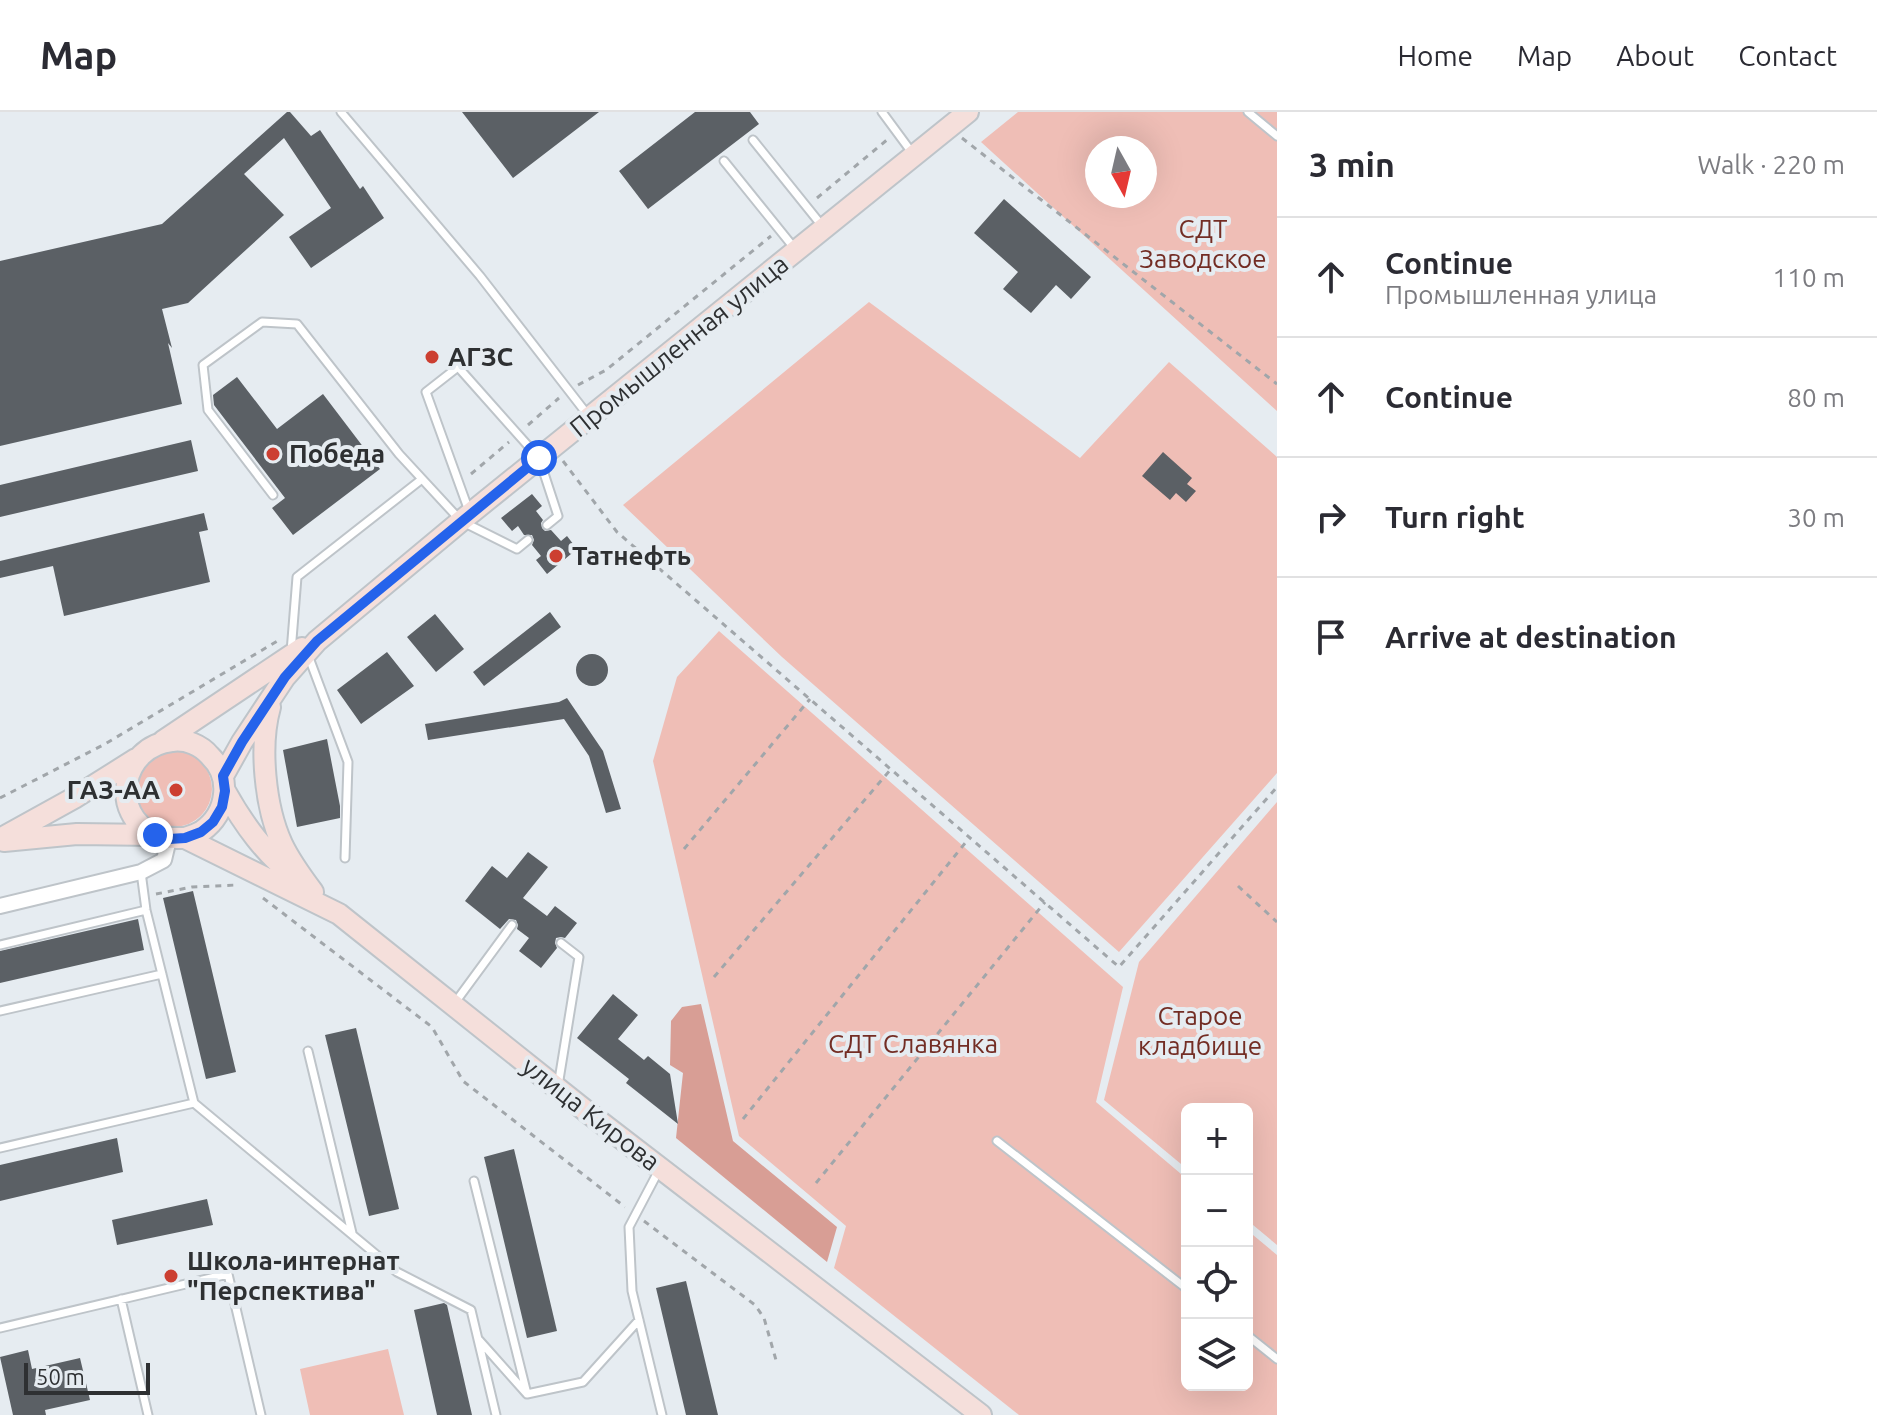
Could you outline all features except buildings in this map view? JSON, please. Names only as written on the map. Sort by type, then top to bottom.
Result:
[{"type":"main road","name":"Промышленная улица","points":[[300,646],[968,112]]},
{"type":"main road","points":[[136,759],[126,786],[127,801],[142,826],[170,837],[201,832],[213,822],[222,807],[224,784],[242,742],[285,677],[300,646]]},
{"type":"main road","points":[[0,840],[136,759],[300,646]]},
{"type":"main road","points":[[274,695],[265,744],[273,819],[294,866],[313,892]]},
{"type":"main road","points":[[161,742],[177,740],[206,750],[216,762],[224,784],[252,835],[280,864],[339,914]]},
{"type":"main road","name":"улица Кирова","points":[[0,840],[77,834],[170,837],[339,914],[660,1168],[981,1415]]},
{"type":"street","points":[[0,906],[141,872],[164,860],[170,837]]},
{"type":"lane","points":[[341,112],[480,276],[589,418]]},
{"type":"lane","points":[[882,112],[914,156]]},
{"type":"lane","points":[[1248,112],[1277,136]]},
{"type":"lane","points":[[753,140],[824,229]]},
{"type":"lane","points":[[724,161],[797,251]]},
{"type":"lane","points":[[273,495],[208,410],[203,365],[262,322],[297,324],[399,454],[465,517],[517,549],[528,540]]},
{"type":"lane","points":[[465,517],[426,392],[458,367],[546,452],[558,516],[547,525]]},
{"type":"lane","points":[[345,858],[348,762],[300,646],[297,577],[422,479]]},
{"type":"lane","points":[[141,872],[146,910],[194,1103],[397,1272],[471,1310],[496,1415]]},
{"type":"lane","points":[[0,945],[146,910]]},
{"type":"lane","points":[[453,1005],[512,925]]},
{"type":"lane","points":[[558,1088],[579,957],[561,943]]},
{"type":"lane","points":[[0,1011],[162,974]]},
{"type":"lane","points":[[308,1051],[353,1235]]},
{"type":"lane","points":[[0,1148],[194,1103]]},
{"type":"lane","points":[[997,1141],[1181,1284]]},
{"type":"lane","points":[[660,1168],[629,1227],[632,1291],[662,1415]]},
{"type":"lane","points":[[474,1181],[527,1394]]},
{"type":"lane","points":[[0,1328],[228,1274],[261,1415]]},
{"type":"lane","points":[[121,1299],[148,1415]]},
{"type":"lane","points":[[527,1394],[583,1382],[639,1320]]},
{"type":"lane","points":[[478,1339],[527,1394]]},
{"type":"lane","points":[[1253,1340],[1277,1359]]},
{"type":"path","points":[[949,128],[1277,384]]},
{"type":"path","points":[[806,206],[896,132]]},
{"type":"path","points":[[528,425],[568,390],[606,370],[779,229]]},
{"type":"path","points":[[471,474],[509,442]]},
{"type":"path","points":[[546,452],[617,532],[1119,967],[1277,787]]},
{"type":"path","points":[[0,798],[300,646]]},
{"type":"path","points":[[684,849],[810,699]]},
{"type":"path","points":[[714,977],[891,769]]},
{"type":"path","points":[[743,1119],[970,837]]},
{"type":"path","points":[[144,897],[192,887],[241,885]]},
{"type":"path","points":[[1238,886],[1277,922]]},
{"type":"path","points":[[260,895],[432,1027],[463,1081],[755,1305],[764,1318],[776,1360]]},
{"type":"path","points":[[816,1183],[1045,902]]},
{"type":"green space","name":"СДТ Заводское","points":[[1018,112],[1277,112],[1277,411],[981,142]]},
{"type":"green space","points":[[869,302],[1080,458],[1169,362],[1277,457],[1277,773],[1119,952],[782,657],[623,505]]},
{"type":"green space","name":"СДТ Славянка","points":[[719,631],[1123,987],[1096,1102],[1181,1174],[1181,1391],[1253,1391],[1253,1235],[1277,1255],[1277,1415],[1019,1415],[834,1268],[846,1226],[739,1136],[653,761],[677,677]]},
{"type":"green space","points":[[174,751],[189,754],[201,762],[209,774],[212,789],[209,804],[201,816],[189,824],[174,827],[159,824],[147,816],[139,804],[136,789],[139,774],[147,762],[159,754]]},
{"type":"green space","name":"Старое кладбище","points":[[1277,802],[1277,1245],[1253,1225],[1253,1103],[1181,1103],[1181,1164],[1104,1100],[1139,962]]},
{"type":"green space","points":[[388,1349],[404,1415],[310,1415],[300,1369]]},
{"type":"shaded area","points":[[701,1004],[733,1141],[837,1227],[827,1262],[676,1138],[683,1073],[670,1065],[671,1021],[682,1007]]},
{"type":"place","name":"АГЗС","points":[[432,357]]},
{"type":"place","name":"Победа","points":[[273,454]]},
{"type":"place","name":"Татнефть","points":[[556,556]]},
{"type":"place","name":"ГАЗ-АА","points":[[176,790]]},
{"type":"place","name":"Школа-интернат \"Перспектива\"","points":[[171,1276]]},
{"type":"route","points":[[155,835],[169,839],[185,838],[201,832],[213,822],[222,807],[225,791],[223,776],[242,742],[285,677],[317,641],[539,458]]}]
